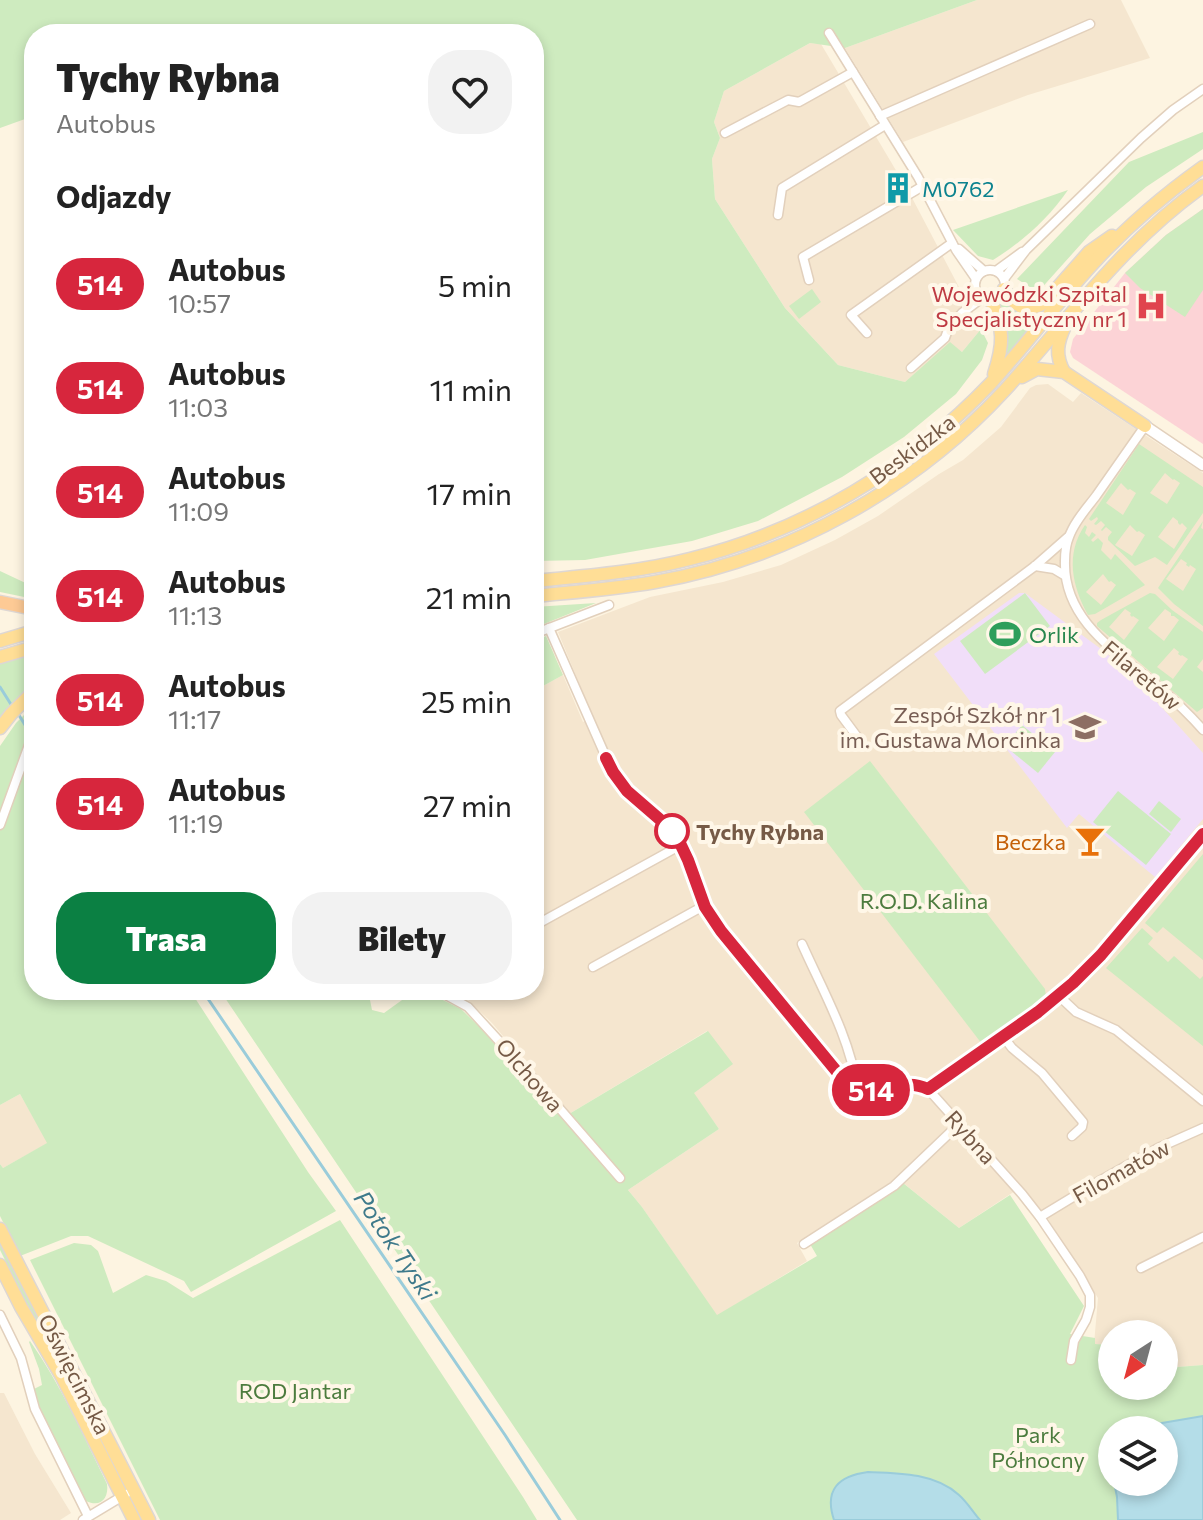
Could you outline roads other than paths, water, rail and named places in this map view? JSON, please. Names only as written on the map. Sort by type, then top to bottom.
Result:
[{"type":"highway","points":[[0,602],[24,607]]},
{"type":"main road","name":"Beskidzka","points":[[544,580],[653,568],[725,549],[815,513],[886,472],[945,426],[992,381],[1126,229],[1203,167]]},
{"type":"main road","name":"Beskidzka","points":[[544,595],[655,582],[757,554],[835,520],[894,484],[956,437],[1004,391],[1138,239],[1203,186]]},
{"type":"main road","points":[[1004,284],[1014,302],[1021,307],[1036,308],[1089,252],[1126,229]]},
{"type":"main road","points":[[983,296],[1002,329],[999,359],[992,381]]},
{"type":"main road","points":[[1064,372],[1057,353],[1058,340],[1071,313]]},
{"type":"main road","points":[[1004,391],[1037,369],[1064,372],[1145,426]]},
{"type":"main road","points":[[0,641],[24,634]]},
{"type":"main road","points":[[0,657],[24,650]]},
{"type":"main road","points":[[0,728],[24,701]]},
{"type":"main road","name":"Oświęcimska","points":[[0,1229],[128,1493],[134,1520]]},
{"type":"main road","name":"Oświęcimska","points":[[0,1265],[128,1493],[149,1520]]},
{"type":"street","points":[[778,215],[782,188],[882,120],[1090,24]]},
{"type":"street","points":[[829,33],[923,186],[983,296]]},
{"type":"street","points":[[725,133],[788,100],[799,102],[853,72]]},
{"type":"street","points":[[952,243],[984,271],[996,271],[1026,250],[1141,138],[1203,89]]},
{"type":"street","points":[[809,280],[803,257],[923,186]]},
{"type":"street","points":[[867,333],[851,315],[952,243]]},
{"type":"street","points":[[911,368],[945,338],[949,327],[962,313],[983,296],[999,297],[1026,250]]},
{"type":"street","points":[[976,279],[984,271]]},
{"type":"street","points":[[996,271],[1004,284]]},
{"type":"street","points":[[1145,426],[1203,465]]},
{"type":"street","name":"Filaretów","points":[[1145,426],[1069,537],[1064,575],[1078,611],[1100,640],[1163,690],[1203,730]]},
{"type":"street","name":"Filaretów","points":[[864,746],[840,711],[1035,566],[1069,537]]},
{"type":"street","points":[[1035,566],[1054,569],[1064,575]]},
{"type":"street","points":[[544,630],[609,605]]},
{"type":"street","points":[[549,628],[613,772],[627,791],[664,823],[681,845],[705,907],[721,931],[834,1070],[847,1084],[857,1088],[854,1065],[802,944]]},
{"type":"street","points":[[0,825],[24,758]]},
{"type":"street","points":[[928,1089],[1058,995],[1101,955],[1203,834]]},
{"type":"street","points":[[544,920],[681,845]]},
{"type":"street","points":[[593,967],[705,907]]},
{"type":"street","points":[[1058,995],[1076,1012],[1116,1030],[1203,1101]]},
{"type":"street","name":"Olchowa","points":[[457,1000],[468,1007],[620,1178]]},
{"type":"street","points":[[1002,1035],[1012,1048],[1042,1073],[1083,1122],[1072,1136]]},
{"type":"street","name":"Rybna","points":[[857,1088],[874,1091],[898,1085],[919,1085],[928,1089],[1022,1194],[1090,1295],[1090,1307],[1074,1341],[1071,1360]]},
{"type":"street","points":[[804,1244],[894,1186],[959,1124]]},
{"type":"street","name":"Filomatów","points":[[1040,1217],[1158,1148],[1203,1128]]},
{"type":"street","points":[[1141,1268],[1203,1237]]},
{"type":"street","points":[[0,1315],[21,1358],[35,1409],[86,1518],[128,1493]]},
{"type":"water","points":[[1203,1416],[1203,1520],[1118,1520],[1117,1496],[1178,1496],[1178,1420]]},
{"type":"water","points":[[868,1472],[916,1476],[939,1482],[959,1495],[980,1520],[834,1520],[831,1500],[836,1486],[849,1477]]},
{"type":"waterway","name":"Potok Tyski","points":[[0,687],[12,706]]},
{"type":"waterway","name":"Potok Tyski","points":[[17,712],[24,723]]},
{"type":"waterway","name":"Potok Tyski","points":[[209,1000],[560,1520]]},
{"type":"place","name":"M0762","points":[[898,188]]},
{"type":"place","name":"Wojewódzki Szpital Specjalistyczny nr 1","points":[[1151,306]]},
{"type":"place","name":"Orlik","points":[[1005,634]]},
{"type":"place","name":"Zespół Szkół nr 1 im. Gustawa Morcinka","points":[[1085,727]]},
{"type":"place","name":"Tychy Rybna","points":[[672,831]]},
{"type":"place","name":"Beczka","points":[[1090,841]]},
{"type":"park label","name":"R.O.D. Kalina","points":[[924,900]]},
{"type":"park label","name":"ROD Jantar","points":[[295,1390]]},
{"type":"park label","name":"Park Północny","points":[[1038,1446]]}]
